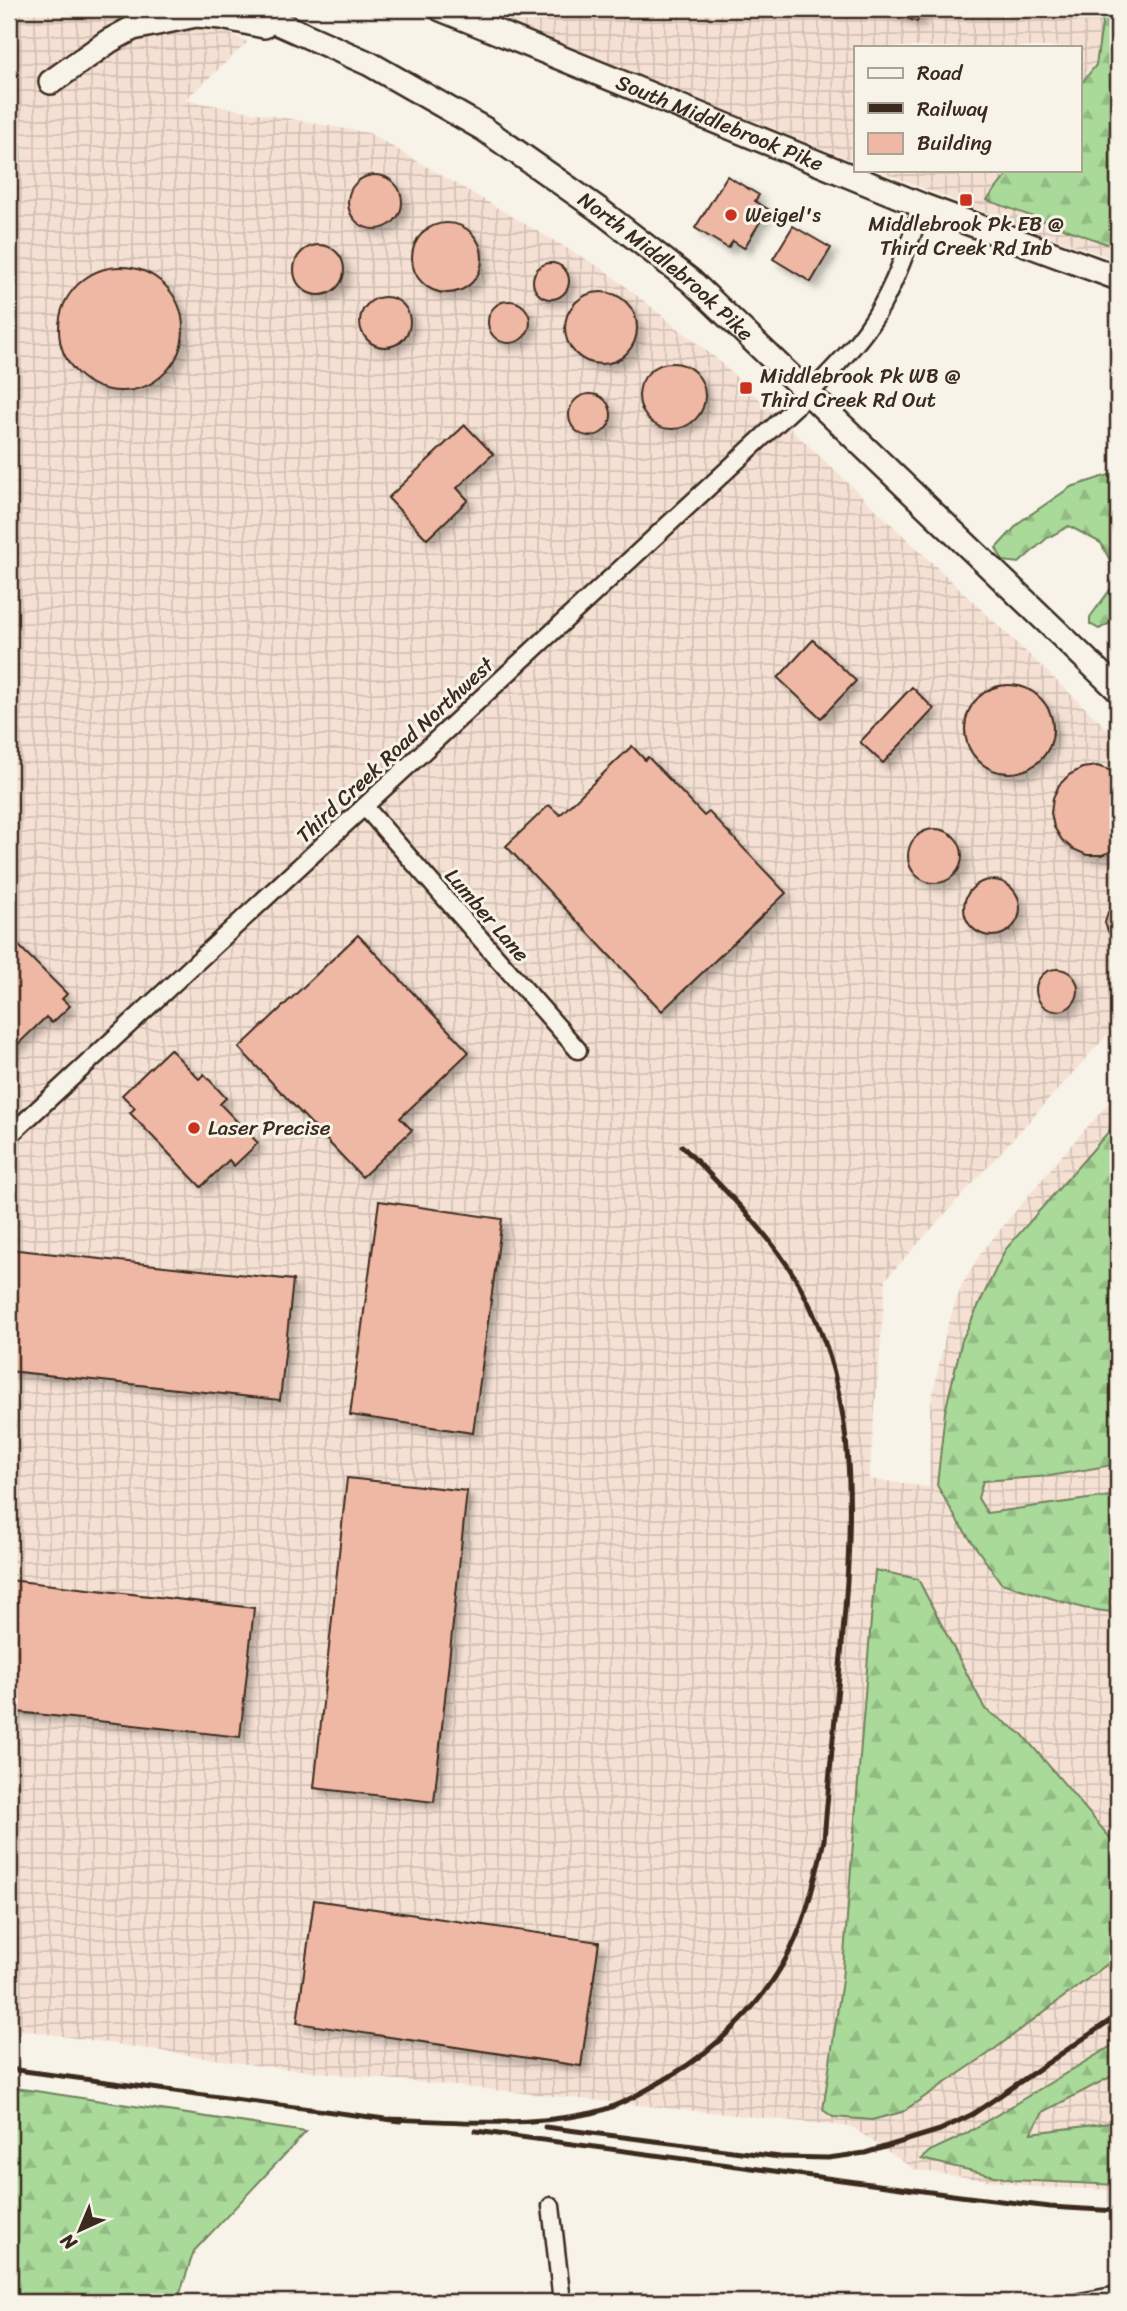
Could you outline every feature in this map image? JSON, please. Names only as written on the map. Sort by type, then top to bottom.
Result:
[{"type":"main road","name":"North Middlebrook Pike","points":[[246,9],[370,64],[484,129],[598,209],[691,281],[1118,691]]},
{"type":"main road","name":"South Middlebrook Pike","points":[[441,9],[923,206],[1118,278]]},
{"type":"main road","points":[[51,82],[108,41],[133,28],[178,18],[197,15],[222,17],[304,35]]},
{"type":"street","name":"Third Creek Road Northwest","points":[[9,1136],[810,394],[868,328],[901,263],[923,206]]},
{"type":"street","name":"Lumber Lane","points":[[365,807],[578,1050]]},
{"type":"street","points":[[551,2206],[562,2302]]},
{"type":"street","points":[[1080,2302],[1118,2295]]},
{"type":"shaded area","points":[[9,9],[199,9],[207,27],[219,29],[248,42],[185,100],[369,133],[606,271],[717,359],[1118,739],[1118,1023],[886,1279],[869,1479],[929,1487],[930,1408],[947,1327],[962,1285],[980,1254],[1118,1093],[1118,2190],[1034,2187],[915,2170],[852,2127],[260,2066],[9,2028]]},
{"type":"shaded area","points":[[471,9],[1118,9],[1118,260],[1030,230],[882,172],[1082,172],[1082,46],[854,46],[854,161]]},
{"type":"green space","points":[[1098,9],[1118,9],[1118,248],[987,200],[1009,172],[1082,172],[1082,82],[1096,65],[1103,17]]},
{"type":"green space","points":[[1118,472],[1118,576],[1101,543],[1069,526],[1046,539],[1019,563],[1003,561],[996,548],[1021,521],[1071,487]]},
{"type":"green space","points":[[1118,579],[1118,619],[1099,629],[1090,624],[1090,617]]},
{"type":"green space","points":[[1118,1121],[1118,1464],[1050,1476],[983,1481],[978,1498],[987,1513],[1118,1495],[1118,1613],[1083,1608],[1001,1583],[958,1522],[937,1485],[945,1412],[962,1340],[1005,1250]]},
{"type":"green space","points":[[875,1570],[918,1579],[985,1709],[1022,1734],[1118,1847],[1118,1956],[988,2054],[902,2112],[872,2120],[833,2117],[823,2110],[842,1980]]},
{"type":"green space","points":[[1118,2042],[1118,2073],[1043,2112],[1031,2133],[1118,2122],[1118,2185],[1012,2180],[921,2159],[930,2151],[960,2137]]},
{"type":"green space","points":[[9,2087],[306,2132],[194,2251],[177,2302],[9,2302]]},
{"type":"building","points":[[883,9],[923,9],[917,22]]},
{"type":"building","points":[[375,175],[394,183],[402,202],[394,221],[375,229],[356,221],[348,202],[356,183]]},
{"type":"building","points":[[727,176],[759,195],[755,201],[768,209],[744,248],[733,241],[728,248],[695,228]]},
{"type":"building","points":[[447,223],[466,229],[476,239],[482,258],[476,277],[466,287],[447,293],[428,287],[418,277],[412,258],[418,239],[428,229]]},
{"type":"building","points":[[793,226],[831,248],[811,282],[773,259]]},
{"type":"building","points":[[319,245],[336,253],[344,270],[336,287],[319,295],[302,287],[294,270],[302,253]]},
{"type":"building","points":[[551,263],[564,268],[569,281],[564,294],[551,299],[538,294],[533,281],[538,268]]},
{"type":"building","points":[[121,267],[145,272],[165,285],[178,305],[183,329],[178,353],[165,373],[145,386],[121,391],[97,386],[77,373],[64,353],[59,329],[64,305],[77,285],[97,272]]},
{"type":"building","points":[[608,292],[627,302],[635,314],[635,342],[627,354],[615,362],[594,364],[575,354],[567,342],[565,321],[575,302],[587,294]]},
{"type":"building","points":[[385,297],[402,305],[410,322],[402,339],[385,347],[368,339],[360,322],[368,305]]},
{"type":"building","points":[[509,301],[524,307],[530,322],[524,337],[509,343],[494,337],[488,322],[494,307]]},
{"type":"building","points":[[672,363],[685,366],[695,373],[702,383],[705,396],[702,409],[695,419],[685,426],[672,429],[659,426],[649,419],[642,409],[639,396],[642,383],[649,373],[659,366]]},
{"type":"building","points":[[590,394],[605,400],[611,415],[605,430],[590,436],[575,430],[569,415],[575,400]]},
{"type":"building","points":[[465,425],[493,454],[457,488],[468,500],[427,539],[388,498]]},
{"type":"building","points":[[813,640],[856,681],[821,718],[778,678]]},
{"type":"building","points":[[1009,685],[1034,692],[1046,704],[1053,729],[1046,754],[1034,766],[1009,773],[984,766],[972,754],[965,729],[972,704],[984,692]]},
{"type":"building","points":[[912,687],[934,709],[883,763],[860,742]]},
{"type":"building","points":[[632,746],[645,760],[648,757],[704,816],[709,812],[786,893],[662,1011],[506,846],[549,805],[560,815]]},
{"type":"building","points":[[1097,766],[1118,773],[1118,849],[1102,855],[1087,855],[1062,840],[1054,827],[1051,813],[1053,798],[1059,785],[1082,768]]},
{"type":"building","points":[[935,829],[954,837],[962,856],[954,875],[935,883],[916,875],[908,856],[916,837]]},
{"type":"building","points":[[986,880],[998,880],[1008,884],[1016,892],[1020,908],[1016,924],[1008,932],[998,936],[986,936],[976,932],[968,924],[964,914],[964,902],[968,892],[976,884]]},
{"type":"building","points":[[1117,905],[1118,939],[1109,933],[1105,923],[1108,912]]},
{"type":"building","points":[[358,935],[469,1052],[400,1118],[412,1130],[362,1177],[239,1048]]},
{"type":"building","points":[[9,936],[67,994],[62,999],[70,1006],[52,1023],[46,1017],[9,1053]]},
{"type":"building","points":[[1057,969],[1072,975],[1078,990],[1072,1005],[1057,1011],[1042,1005],[1036,990],[1042,975]]},
{"type":"building","name":"Laser Precise","points":[[170,1049],[199,1079],[204,1074],[226,1098],[220,1104],[258,1143],[234,1166],[229,1160],[201,1187],[130,1113],[135,1108],[122,1095]]},
{"type":"building","points":[[379,1201],[502,1219],[473,1433],[350,1415]]},
{"type":"building","points":[[9,1249],[293,1280],[280,1400],[9,1371]]},
{"type":"building","points":[[347,1478],[467,1491],[434,1802],[314,1788]]},
{"type":"building","points":[[9,1580],[254,1608],[240,1737],[9,1711]]},
{"type":"building","points":[[314,1900],[599,1942],[581,2066],[297,2023]]},
{"type":"railway","points":[[390,2119],[491,2122],[542,2120],[592,2113],[631,2098],[690,2063],[729,2032],[747,2013],[763,1994],[790,1951],[814,1885],[824,1840],[845,1609],[850,1515],[844,1422],[835,1376],[821,1331],[801,1288],[762,1231],[682,1146]]},
{"type":"railway","points":[[545,2127],[780,2157],[828,2158],[865,2153],[940,2130],[973,2114],[1118,2015]]},
{"type":"railway","points":[[9,2069],[400,2121]]},
{"type":"railway","points":[[476,2131],[960,2196],[1050,2207],[1118,2211]]},
{"type":"place","name":"Middlebrook Pk EB @ Third Creek Rd Inb","points":[[966,200]]},
{"type":"place","name":"Weigel's","points":[[731,215]]},
{"type":"place","name":"Middlebrook Pk WB @ Third Creek Rd Out","points":[[746,388]]},
{"type":"place","name":"Laser Precise","points":[[194,1128]]}]
